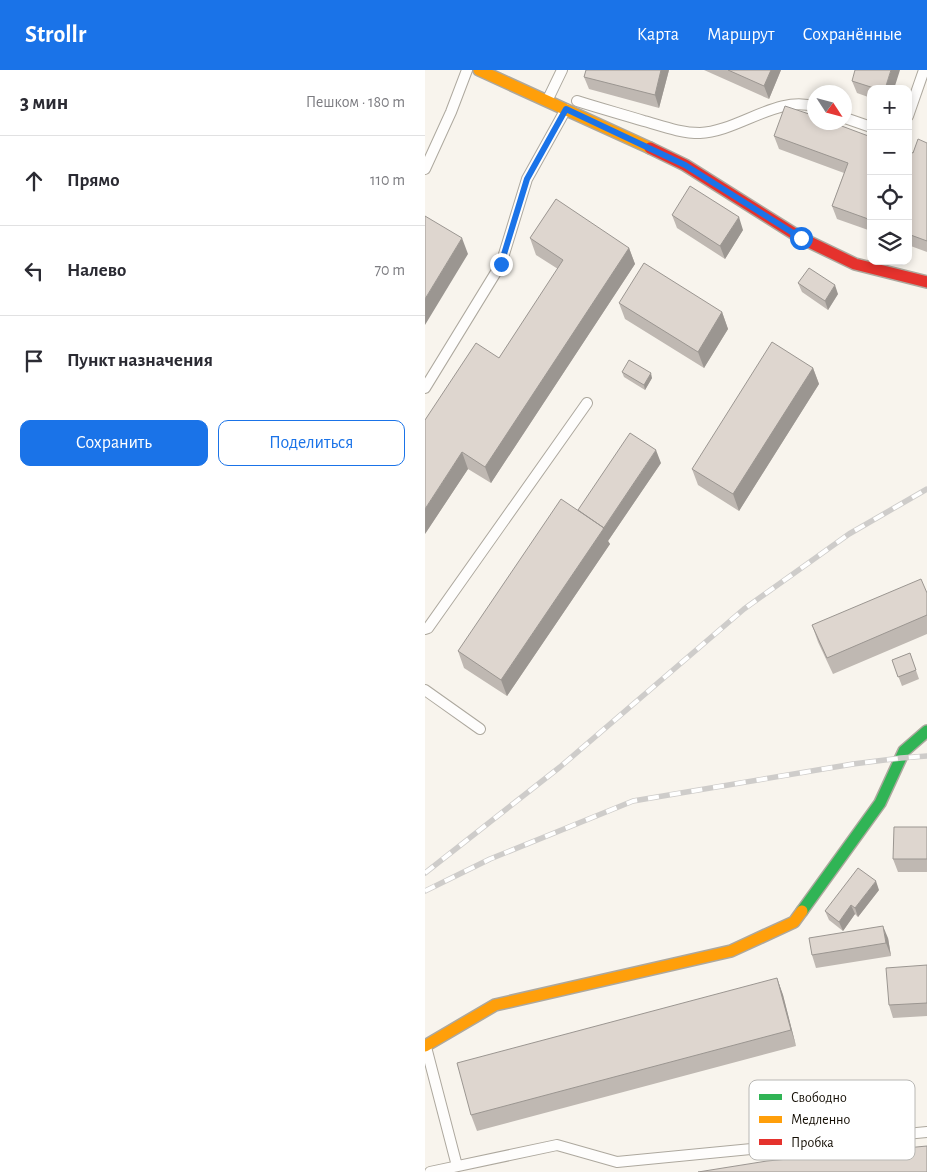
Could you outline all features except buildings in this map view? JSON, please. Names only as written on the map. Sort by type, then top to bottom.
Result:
[{"type":"street","points":[[479,70],[685,165],[801,238],[855,264],[927,282]]},
{"type":"street","points":[[425,1046],[495,1005],[731,951],[795,922],[880,803],[904,751],[927,731]]},
{"type":"lane","points":[[425,169],[451,112],[467,70]]},
{"type":"lane","points":[[562,70],[547,101],[571,100],[678,131],[701,133],[723,129],[773,110],[790,106],[807,105]]},
{"type":"lane","points":[[912,104],[924,70]]},
{"type":"lane","points":[[425,388],[501,264],[527,179],[566,109]]},
{"type":"lane","points":[[852,121],[867,126]]},
{"type":"lane","points":[[425,629],[587,403]]},
{"type":"lane","points":[[425,690],[480,729]]},
{"type":"lane","points":[[425,1046],[457,1166]]},
{"type":"lane","points":[[430,1172],[557,1145],[617,1162],[749,1149]]},
{"type":"railway","points":[[425,873],[560,767],[744,609],[849,534],[927,489]]},
{"type":"railway","points":[[425,891],[490,859],[633,801],[853,764],[927,756]]},
{"type":"traffic: fast","points":[[802,911],[880,803],[904,751],[927,731]]},
{"type":"traffic: slow","points":[[479,70],[650,148]]},
{"type":"traffic: slow","points":[[425,1046],[495,1005],[731,951],[794,922],[802,911]]},
{"type":"traffic: jam","points":[[650,148],[685,165],[801,238],[855,264],[927,282]]},
{"type":"route","points":[[501,264],[527,179],[566,109],[685,165],[801,238]]}]
